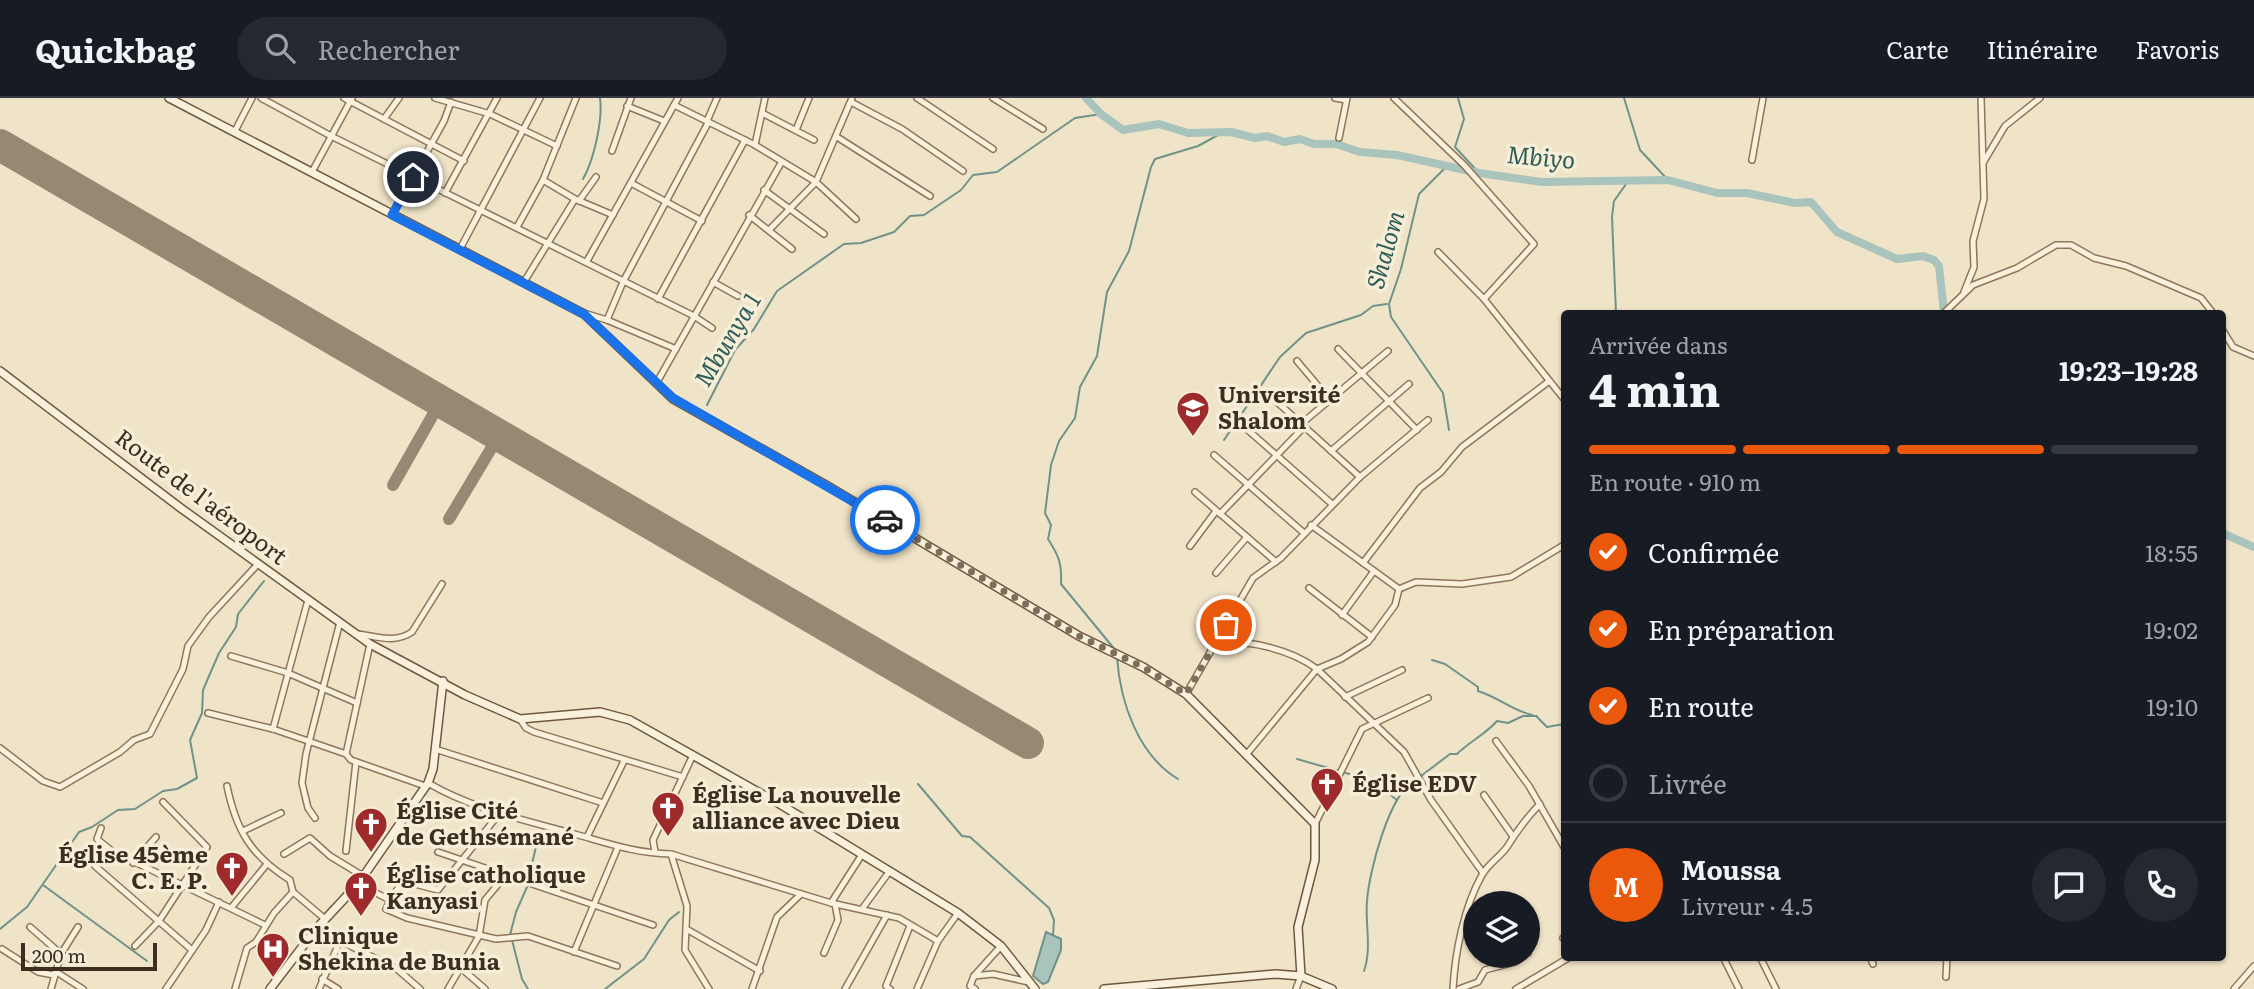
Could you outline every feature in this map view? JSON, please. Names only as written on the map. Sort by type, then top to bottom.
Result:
[{"type":"street","points":[[169,98],[584,314],[607,320],[676,349]]},
{"type":"street","points":[[235,131],[252,98]]},
{"type":"street","points":[[261,98],[331,136],[587,261],[712,328]]},
{"type":"street","points":[[384,119],[399,98]]},
{"type":"street","points":[[435,98],[490,114],[557,146]]},
{"type":"street","points":[[445,193],[497,98]]},
{"type":"street","points":[[460,249],[540,98]]},
{"type":"street","points":[[517,227],[543,180],[576,98]]},
{"type":"street","points":[[612,151],[631,98]]},
{"type":"street","points":[[587,261],[678,98]]},
{"type":"street","points":[[607,320],[623,282],[708,122],[717,98]]},
{"type":"street","points":[[755,145],[765,98]]},
{"type":"street","points":[[796,130],[809,98]]},
{"type":"street","points":[[917,98],[992,149]]},
{"type":"street","points":[[993,98],[1043,129]]},
{"type":"street","points":[[1335,98],[1347,99],[1339,138]]},
{"type":"street","points":[[1394,98],[1464,166],[1534,244],[1484,299]]},
{"type":"street","points":[[1752,160],[1763,98]]},
{"type":"street","points":[[1947,310],[1964,292],[1974,267],[1973,241],[1983,199],[1981,98]]},
{"type":"street","points":[[1982,165],[2005,126],[2040,98]]},
{"type":"street","points":[[312,172],[349,99],[464,161]]},
{"type":"street","points":[[770,229],[816,182],[852,100],[902,129],[963,171]]},
{"type":"street","points":[[392,215],[432,145],[451,102]]},
{"type":"street","points":[[674,105],[755,145],[816,182],[856,219]]},
{"type":"street","points":[[627,106],[664,121]]},
{"type":"street","points":[[762,113],[814,140]]},
{"type":"street","points":[[837,137],[930,196]]},
{"type":"street","points":[[658,299],[745,141]]},
{"type":"street","points":[[656,384],[749,215],[781,163]]},
{"type":"street","points":[[524,282],[547,243],[596,177]]},
{"type":"street","points":[[543,180],[577,200],[613,215]]},
{"type":"street","points":[[631,183],[702,221]]},
{"type":"street","points":[[764,190],[824,234]]},
{"type":"street","points":[[749,215],[792,249]]},
{"type":"street","points":[[1964,292],[2042,256],[2048,249],[2071,244],[2094,258],[2126,266],[2201,298],[2211,310]]},
{"type":"street","points":[[1438,252],[1484,299],[1561,396]]},
{"type":"street","points":[[713,282],[738,296]]},
{"type":"street","points":[[584,314],[673,398],[826,485],[1079,636],[1143,667],[1186,694],[1315,824]]},
{"type":"street","points":[[2226,335],[2234,347],[2254,356]]},
{"type":"street","points":[[1338,349],[1387,403],[1417,430]]},
{"type":"street","points":[[1190,546],[1218,512],[1303,426],[1388,351]]},
{"type":"street","points":[[1297,361],[1330,400]]},
{"type":"street","name":"Route de l'aéroport","points":[[1,374],[370,644],[502,713],[520,719]]},
{"type":"street","points":[[1363,563],[1420,488],[1441,472],[1462,447],[1548,382]]},
{"type":"street","points":[[1331,452],[1409,384]]},
{"type":"street","points":[[1267,393],[1360,477]]},
{"type":"street","points":[[1186,694],[1253,578],[1276,562],[1360,477],[1429,420]]},
{"type":"street","points":[[1241,424],[1332,504]]},
{"type":"street","points":[[1214,455],[1304,533]]},
{"type":"street","points":[[1195,492],[1276,562]]},
{"type":"street","points":[[1311,525],[1399,589]]},
{"type":"street","points":[[1216,573],[1247,537]]},
{"type":"street","points":[[1399,589],[1416,582],[1462,584],[1511,577],[1561,547]]},
{"type":"street","points":[[0,748],[43,781],[60,787],[120,752],[134,740],[150,734],[183,669],[188,646],[209,617],[258,564]]},
{"type":"street","points":[[1342,615],[1374,571]]},
{"type":"street","points":[[357,634],[393,640],[405,637],[412,632],[443,584]]},
{"type":"street","points":[[1309,588],[1372,637]]},
{"type":"street","points":[[1246,755],[1317,669],[1362,649],[1395,605],[1399,589]]},
{"type":"street","points":[[273,729],[308,600]]},
{"type":"street","points":[[315,818],[303,795],[302,782],[340,622]]},
{"type":"street","points":[[1215,644],[1230,641],[1264,647],[1308,662],[1317,669],[1371,724],[1404,752],[1431,800],[1483,873]]},
{"type":"street","points":[[346,754],[370,644]]},
{"type":"street","points":[[231,656],[288,673],[357,703]]},
{"type":"street","points":[[1345,697],[1402,670]]},
{"type":"street","points":[[270,989],[316,929],[358,884],[427,785],[435,749],[443,681]]},
{"type":"street","points":[[1296,989],[1301,976],[1298,927],[1315,860],[1315,824],[1362,729],[1428,698]]},
{"type":"street","points":[[683,777],[534,732],[526,728],[520,719],[600,712],[630,720],[958,913],[1002,946],[1035,989]]},
{"type":"street","points":[[208,713],[310,740],[346,754],[356,762],[427,785],[455,799],[499,814],[643,854],[671,854],[801,894],[887,915],[938,942]]},
{"type":"street","points":[[1496,741],[1561,842]]},
{"type":"street","points":[[435,749],[603,803]]},
{"type":"street","points":[[655,852],[653,840],[693,755]]},
{"type":"street","points":[[587,837],[624,761]]},
{"type":"street","points":[[346,851],[356,762]]},
{"type":"street","points":[[227,786],[230,804],[255,856],[290,880],[293,892],[325,919]]},
{"type":"street","points":[[1485,794],[1512,835]]},
{"type":"street","points":[[135,946],[159,921],[206,847],[163,803]]},
{"type":"street","points":[[1453,989],[1463,928],[1483,873],[1506,848],[1512,835],[1539,804]]},
{"type":"street","points":[[243,831],[281,813]]},
{"type":"street","points":[[499,814],[438,890],[404,881],[386,909],[407,918],[479,936],[496,939],[528,936],[617,965]]},
{"type":"street","points":[[101,828],[97,839],[133,863],[265,925]]},
{"type":"street","points":[[133,863],[156,837]]},
{"type":"street","points":[[284,854],[310,838],[330,856],[363,876]]},
{"type":"street","points":[[574,952],[618,847]]},
{"type":"street","points":[[438,852],[653,925]]},
{"type":"street","points":[[671,854],[687,906],[685,950],[709,989]]},
{"type":"street","points":[[824,953],[838,920],[833,903],[861,856]]},
{"type":"street","points":[[231,908],[267,864]]},
{"type":"street","points":[[95,866],[192,950]]},
{"type":"street","points":[[862,909],[889,872]]},
{"type":"street","points":[[448,989],[479,936],[485,900],[505,876]]},
{"type":"street","points":[[358,884],[390,900]]},
{"type":"street","points":[[234,989],[247,948],[256,942],[265,925],[293,892]]},
{"type":"street","points":[[751,989],[760,971],[777,917],[801,894]]},
{"type":"street","points":[[166,989],[206,930],[219,902]]},
{"type":"street","points":[[917,989],[938,942],[958,913]]},
{"type":"street","points":[[845,989],[887,915]]},
{"type":"street","points":[[51,989],[61,954],[78,926]]},
{"type":"street","points":[[890,989],[886,986],[910,926]]},
{"type":"street","points":[[30,927],[61,954]]},
{"type":"street","points":[[316,929],[397,969],[420,989]]},
{"type":"street","points":[[688,930],[760,971]]},
{"type":"street","points":[[319,989],[340,941]]},
{"type":"street","points":[[975,989],[970,986],[974,976],[1002,946]]},
{"type":"street","points":[[2,949],[38,972],[55,973],[83,989]]},
{"type":"street","points":[[1516,989],[1563,961]]},
{"type":"street","points":[[1725,961],[1740,989]]},
{"type":"street","points":[[1762,961],[1776,989]]},
{"type":"street","points":[[1946,977],[1947,961]]},
{"type":"street","points":[[2234,989],[2254,966]]},
{"type":"street","points":[[461,968],[485,989]]},
{"type":"street","points":[[1459,989],[1478,982],[1485,970],[1492,968]]},
{"type":"street","points":[[974,976],[993,974],[1028,982]]},
{"type":"street","points":[[1104,989],[1183,986],[1276,974],[1301,976],[1332,989]]},
{"type":"street","points":[[322,979],[338,989]]},
{"type":"water","points":[[1046,932],[1061,939],[1061,950],[1048,982],[1043,984],[1033,976]]},
{"type":"waterway","points":[[583,179],[597,139],[600,98]]},
{"type":"waterway","name":"Mbiyo","points":[[1086,98],[1101,114],[1123,130],[1159,124],[1188,133],[1231,132],[1255,138],[1267,136],[1284,142],[1300,139],[1314,144],[1336,144],[1360,152],[1397,155],[1479,173],[1542,182],[1668,180],[1717,193],[1747,193],[1795,203],[1811,202],[1837,232],[1897,259],[1923,256],[1934,260],[1939,266],[1944,310]]},
{"type":"waterway","points":[[1458,98],[1464,119],[1455,147],[1479,173]]},
{"type":"waterway","points":[[1624,98],[1640,150],[1668,180]]},
{"type":"waterway","name":"Mbunya 1","points":[[707,405],[735,350],[754,329],[777,291],[844,244],[861,243],[894,232],[910,216],[924,215],[961,190],[973,175],[997,172],[1075,118],[1101,114]]},
{"type":"waterway","points":[[1116,651],[1061,584],[1060,565],[1048,539],[1051,525],[1045,513],[1051,465],[1059,441],[1075,418],[1080,387],[1097,356],[1107,292],[1129,251],[1155,159],[1198,146],[1220,134]]},
{"type":"waterway","name":"Shalom","points":[[1448,165],[1419,194],[1401,269],[1389,304],[1391,317],[1443,393],[1449,430]]},
{"type":"waterway","points":[[1616,310],[1612,217],[1614,201],[1629,180]]},
{"type":"waterway","name":"Shalom","points":[[1224,440],[1280,357],[1306,333],[1361,315],[1373,306],[1387,304]]},
{"type":"waterway","name":"Mbiyo","points":[[2226,535],[2254,547]]},
{"type":"waterway","points":[[0,929],[27,907],[79,832],[118,810],[135,809],[163,791],[177,789],[197,778],[190,740],[202,713],[203,690],[219,653],[236,627],[238,614],[264,581]]},
{"type":"waterway","points":[[1117,657],[1122,692],[1134,726],[1152,756],[1178,779]]},
{"type":"waterway","points":[[1432,660],[1445,664],[1478,687],[1478,691],[1532,715]]},
{"type":"waterway","points":[[1421,776],[1450,754],[1457,754],[1497,721],[1508,723],[1523,716],[1537,716]]},
{"type":"waterway","points":[[1537,717],[1547,727],[1561,725]]},
{"type":"waterway","points":[[1297,759],[1370,780],[1397,800]]},
{"type":"waterway","points":[[1364,971],[1368,945],[1367,901],[1376,853],[1397,800],[1416,779]]},
{"type":"waterway","points":[[918,784],[962,836],[970,837],[1049,908],[1054,920],[1053,935]]},
{"type":"waterway","points":[[528,881],[538,838]]},
{"type":"waterway","points":[[43,885],[147,961]]},
{"type":"waterway","points":[[510,935],[527,887]]},
{"type":"waterway","points":[[605,989],[644,959],[669,920],[679,912]]},
{"type":"waterway","points":[[512,940],[522,979],[528,989]]},
{"type":"taxiway","points":[[393,485],[434,413],[433,398]]},
{"type":"taxiway","points":[[449,519],[492,447],[506,440]]},
{"type":"runway","points":[[0,145],[1028,743]]},
{"type":"way so far","points":[[885,520],[1079,636],[1143,667],[1186,694],[1226,625]]},
{"type":"place","name":"Université Shalom","points":[[1193,438]]},
{"type":"place","name":"Église EDV","points":[[1327,814]]},
{"type":"place","name":"Église La nouvelle alliance avec Dieu","points":[[668,838]]},
{"type":"place","name":"Église Cité de Gethsémané","points":[[371,854]]},
{"type":"place","name":"Église 45ème C. E. P.","points":[[232,898]]},
{"type":"place","name":"Église catholique Kanyasi","points":[[361,918]]},
{"type":"place","name":"Clinique Shekina de Bunia","points":[[273,979]]},
{"type":"route","points":[[413,177],[392,215],[584,314],[673,398],[885,520]]}]
